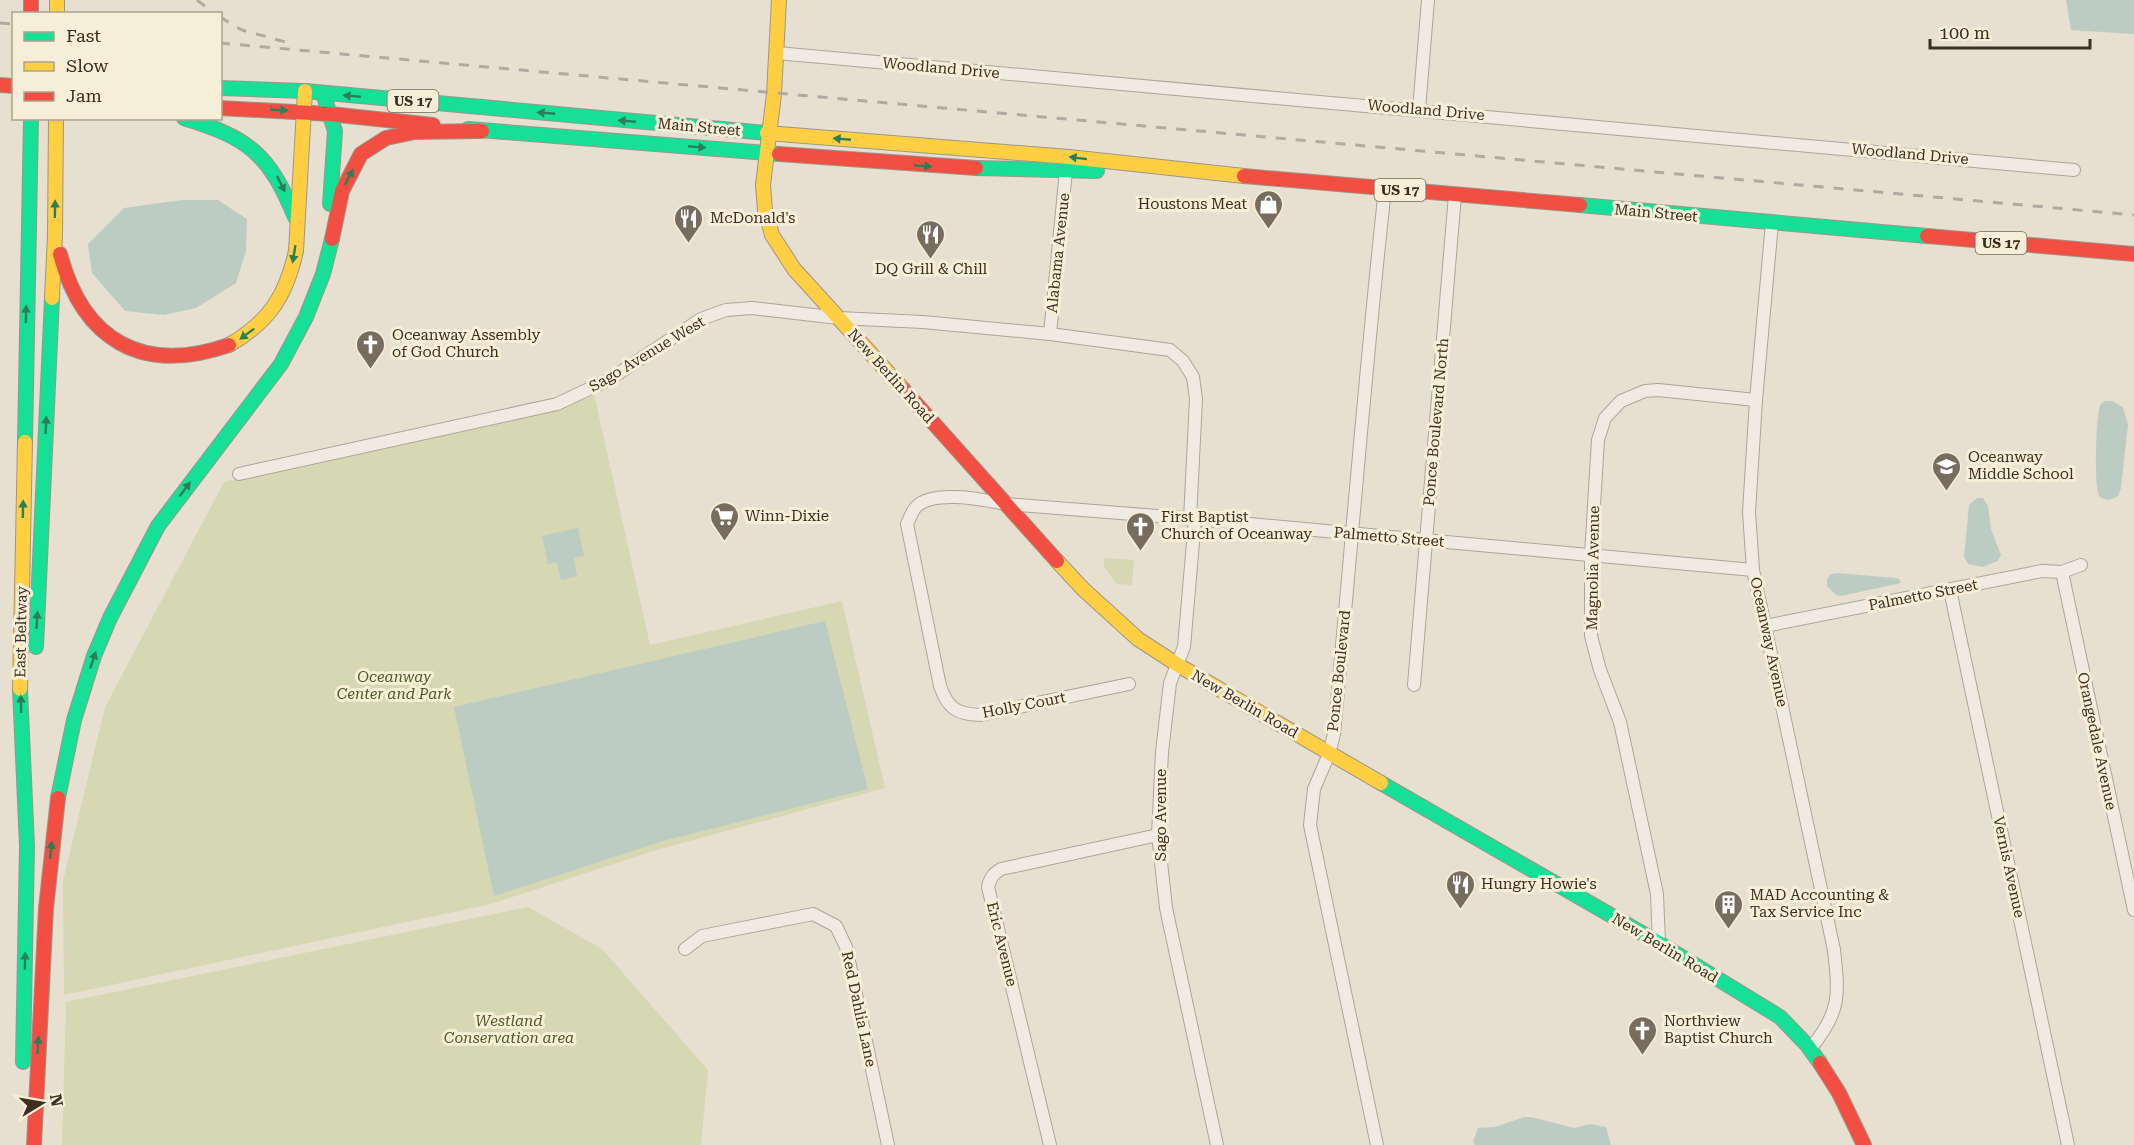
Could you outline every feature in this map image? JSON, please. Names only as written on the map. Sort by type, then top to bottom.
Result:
[{"type":"main road","name":"New Berlin Road","points":[[779,0],[777,53],[763,185],[765,210],[772,235],[794,269],[1083,589],[1138,639],[1178,665],[1659,943],[1780,1017],[1796,1031],[1833,1081],[1864,1145]]},
{"type":"main road","name":"Main Street","points":[[222,88],[304,91],[769,133],[1069,157],[1178,170],[1385,189],[2134,254]]},
{"type":"main road","points":[[55,235],[66,279],[79,304],[92,322],[118,342],[151,355],[184,357],[214,352],[236,342],[268,315],[277,303],[291,271],[296,251],[304,91]]},
{"type":"main road","points":[[323,93],[335,131],[323,274]]},
{"type":"main road","name":"Main Street","points":[[222,108],[330,114],[482,131],[960,168],[1066,171],[1178,170]]},
{"type":"main road","name":"East Beltway","points":[[22,1076],[27,846],[20,700],[31,120]]},
{"type":"main road","points":[[35,666],[55,235],[56,120]]},
{"type":"main road","points":[[191,120],[224,130],[243,141],[260,155],[282,184],[297,222]]},
{"type":"main road","points":[[34,1145],[45,932],[54,822],[74,720],[94,656],[125,586],[158,526],[281,364],[306,317],[323,274],[342,191],[361,154],[386,138],[415,132],[482,131]]},
{"type":"main road","points":[[27,846],[34,690]]},
{"type":"main road","points":[[21,1145],[22,1110]]},
{"type":"street","points":[[1419,110],[1428,0]]},
{"type":"street","name":"Woodland Drive","points":[[777,53],[2074,170]]},
{"type":"street","name":"Alabama Avenue","points":[[1050,334],[1066,171]]},
{"type":"street","name":"Ponce Boulevard","points":[[1377,1145],[1310,825],[1314,789],[1329,754],[1334,734],[1369,335],[1385,189]]},
{"type":"street","name":"Ponce Boulevard North","points":[[1414,685],[1455,195]]},
{"type":"street","name":"Oceanway Avenue","points":[[1772,223],[1756,400],[1749,512],[1753,570],[1833,950],[1837,981],[1838,991],[1832,1017],[1810,1049]]},
{"type":"street","name":"Sago Avenue West","points":[[239,474],[557,404],[610,379],[701,320],[726,310],[752,308],[839,318],[923,322],[1050,334],[1170,350]]},
{"type":"street","name":"Sago Avenue","points":[[1170,350],[1183,361],[1193,376],[1196,399],[1192,519],[1184,647],[1170,683],[1163,741],[1158,836],[1166,908],[1217,1145]]},
{"type":"street","name":"Magnolia Avenue","points":[[1659,943],[1657,894],[1620,722],[1600,669],[1591,636],[1591,555],[1598,440],[1605,418],[1612,408],[1632,396],[1658,390],[1756,400]]},
{"type":"street","name":"Palmetto Street","points":[[916,573],[907,524],[917,506],[930,499],[947,498],[1753,570]]},
{"type":"street","name":"Palmetto Street","points":[[1765,626],[2042,571],[2062,572],[2080,565]]},
{"type":"street","name":"Orangedale Avenue","points":[[2062,572],[2134,910]]},
{"type":"street","name":"Holly Court","points":[[916,573],[940,686],[944,698],[953,708],[963,714],[980,715],[1129,684]]},
{"type":"street","name":"Vernis Avenue","points":[[1950,590],[2068,1145]]},
{"type":"street","name":"Eric Avenue","points":[[1050,1145],[988,887],[989,882],[993,874],[1001,869],[1158,836]]},
{"type":"street","name":"Red Dahlia Lane","points":[[685,949],[702,936],[813,914],[836,926],[846,946],[888,1145]]},
{"type":"green space","name":"Oceanway Center and Park","points":[[594,394],[650,645],[842,601],[885,788],[653,851],[491,904],[64,995],[63,881],[105,707],[224,482],[567,407]]},
{"type":"green space","points":[[1104,558],[1134,560],[1132,585],[1117,584],[1104,567]]},
{"type":"green space","name":"Westland Conservation area","points":[[528,907],[602,949],[708,1070],[701,1145],[62,1145],[66,1002]]},
{"type":"shaded area","points":[[2066,0],[2134,0],[2134,34],[2071,30]]},
{"type":"shaded area","points":[[182,200],[218,200],[247,219],[246,251],[236,283],[196,308],[164,315],[125,311],[92,273],[88,244],[124,208]]},
{"type":"shaded area","points":[[2105,401],[2112,401],[2123,407],[2128,425],[2121,488],[2118,496],[2107,500],[2100,497],[2096,481],[2096,437],[2100,405]]},
{"type":"shaded area","points":[[1977,498],[1983,498],[1988,506],[1991,529],[2001,555],[1998,561],[1983,567],[1968,564],[1964,557],[1969,505]]},
{"type":"shaded area","points":[[578,528],[584,556],[574,558],[577,576],[561,580],[557,562],[548,564],[542,536]]},
{"type":"shaded area","points":[[1831,574],[1896,578],[1901,583],[1841,596],[1836,595],[1827,586],[1827,579]]},
{"type":"shaded area","points":[[825,621],[868,789],[663,841],[494,896],[454,707]]},
{"type":"shaded area","points":[[1524,1117],[1574,1128],[1590,1124],[1606,1127],[1611,1145],[1475,1145],[1473,1141],[1478,1128],[1495,1127]]},
{"type":"railway","points":[[197,0],[212,12]]},
{"type":"railway","points":[[222,18],[242,30],[289,43]]},
{"type":"railway","points":[[0,23],[12,24]]},
{"type":"railway","points":[[222,43],[2134,215]]},
{"type":"traffic: fast","points":[[222,88],[305,91],[767,133]]},
{"type":"traffic: fast","points":[[323,93],[335,131],[330,204]]},
{"type":"traffic: fast","points":[[25,442],[31,120]]},
{"type":"traffic: fast","points":[[190,120],[225,133],[254,151],[276,178],[295,217]]},
{"type":"traffic: fast","points":[[468,129],[779,154]]},
{"type":"traffic: fast","points":[[976,168],[1097,171]]},
{"type":"traffic: fast","points":[[1580,205],[1927,236]]},
{"type":"traffic: fast","points":[[58,798],[74,720],[94,656],[110,618],[158,526],[281,364],[306,317],[323,274],[332,239]]},
{"type":"traffic: fast","points":[[36,647],[52,298]]},
{"type":"traffic: fast","points":[[20,689],[27,846],[23,1062]]},
{"type":"traffic: fast","points":[[1381,783],[1659,943],[1780,1017],[1807,1045],[1820,1063]]},
{"type":"traffic: slow","points":[[57,0],[57,12]]},
{"type":"traffic: slow","points":[[779,0],[774,94],[763,185],[765,210],[772,235],[794,269],[903,389]]},
{"type":"traffic: slow","points":[[229,345],[255,327],[274,306],[292,267],[296,251],[305,91]]},
{"type":"traffic: slow","points":[[52,298],[56,120]]},
{"type":"traffic: slow","points":[[767,133],[1069,157],[1244,176]]},
{"type":"traffic: slow","points":[[20,689],[25,442]]},
{"type":"traffic: slow","points":[[1057,561],[1083,589],[1138,639],[1178,665],[1381,783]]},
{"type":"traffic: jam","points":[[31,0],[31,12]]},
{"type":"traffic: jam","points":[[0,85],[12,86]]},
{"type":"traffic: jam","points":[[222,108],[330,114],[433,125]]},
{"type":"traffic: jam","points":[[332,239],[342,191],[361,154],[386,138],[415,132],[482,131]]},
{"type":"traffic: jam","points":[[779,154],[976,168]]},
{"type":"traffic: jam","points":[[1244,176],[1580,205]]},
{"type":"traffic: jam","points":[[1927,236],[2134,254]]},
{"type":"traffic: jam","points":[[60,254],[70,284],[84,309],[101,329],[121,343],[144,352],[170,356],[198,353],[229,345]]},
{"type":"traffic: jam","points":[[903,389],[1057,561]]},
{"type":"traffic: jam","points":[[34,1145],[46,908],[58,798]]},
{"type":"traffic: jam","points":[[1820,1063],[1839,1093],[1864,1145]]},
{"type":"place","name":"Houstons Meat","points":[[1268,230]]},
{"type":"place","name":"McDonald's","points":[[689,244]]},
{"type":"place","name":"DQ Grill & Chill","points":[[931,260]]},
{"type":"place","name":"Oceanway Assembly of God Church","points":[[371,370]]},
{"type":"place","name":"Oceanway Middle School","points":[[1947,492]]},
{"type":"place","name":"Winn-Dixie","points":[[724,542]]},
{"type":"place","name":"First Baptist Church of Oceanway","points":[[1140,552]]},
{"type":"place","name":"Hungry Howie's","points":[[1460,910]]},
{"type":"place","name":"MAD Accounting & Tax Service Inc","points":[[1729,930]]},
{"type":"place","name":"Northview Baptist Church","points":[[1643,1056]]}]
